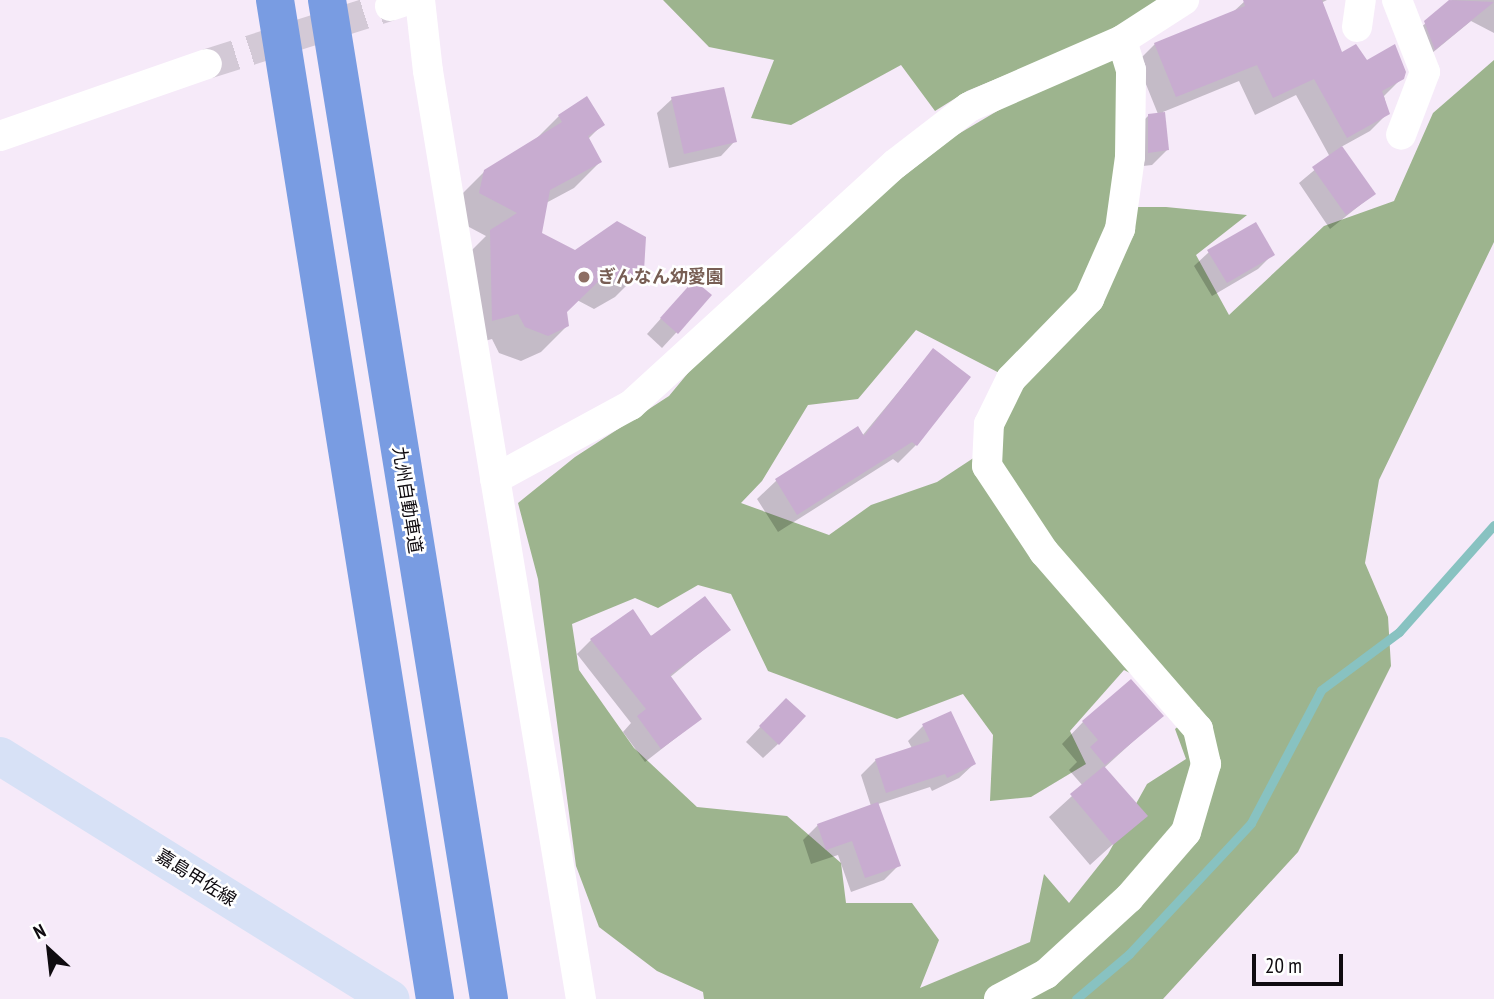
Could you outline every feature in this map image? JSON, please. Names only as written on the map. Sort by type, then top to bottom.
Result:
[{"type":"highway","points":[[275,0],[435,999]]},
{"type":"highway","name":"九州自動車道","points":[[327,0],[489,999]]},
{"type":"main road","name":"嘉島甲佐線","points":[[0,756],[391,999]]},
{"type":"street","points":[[420,0],[495,479],[581,999]]},
{"type":"street","points":[[495,479],[631,405],[895,164],[969,107],[1122,40],[1184,0]]},
{"type":"street","points":[[1397,0],[1425,72],[1401,135]]},
{"type":"street","points":[[999,999],[1046,974],[1129,898],[1186,832],[1206,764],[1198,729],[1044,552],[987,466],[989,424],[1011,379],[1089,299],[1120,229],[1130,145],[1131,70],[1122,40]]},
{"type":"street","points":[[0,136],[207,64]]},
{"type":"green space","points":[[663,0],[1169,0],[1128,25],[967,91],[935,111],[901,65],[791,125],[751,118],[774,60],[709,47]]},
{"type":"green space","points":[[1103,60],[1122,61],[1113,207],[1166,207],[1247,215],[1196,255],[1229,315],[1324,226],[1394,201],[1433,113],[1494,60],[1494,242],[1379,480],[1365,563],[1388,617],[1391,666],[1298,852],[1163,999],[704,999],[703,992],[657,971],[599,927],[576,866],[538,579],[518,503],[575,457],[669,396],[717,338],[843,224],[955,136],[1043,84]],"holes":[[[916,330],[1011,379],[975,457],[937,482],[871,505],[829,535],[741,503],[762,481],[808,405],[858,399]],[[698,585],[731,594],[768,671],[897,719],[963,694],[993,735],[990,801],[1031,797],[1086,764],[1070,731],[1124,670],[1200,708],[1175,729],[1186,759],[1147,784],[1108,854],[1069,903],[1044,874],[1030,942],[920,988],[939,940],[912,903],[846,903],[841,863],[787,816],[697,807],[634,748],[579,670],[572,624],[635,598],[658,608]]]},
{"type":"building","points":[[1243,0],[1322,0],[1342,52],[1356,44],[1367,60],[1395,44],[1406,72],[1404,79],[1382,91],[1390,114],[1347,138],[1314,79],[1273,98],[1257,65],[1176,97],[1154,43],[1245,6]]},
{"type":"building","points":[[1449,0],[1494,2],[1435,50],[1424,21]]},
{"type":"building","points":[[724,87],[737,142],[684,154],[671,97]]},
{"type":"building","points":[[587,96],[605,125],[588,136],[602,162],[550,190],[542,233],[575,250],[617,221],[646,237],[644,271],[621,283],[605,275],[567,312],[569,326],[548,336],[525,327],[518,314],[492,321],[490,230],[517,213],[479,193],[484,170],[562,122],[558,115]]},
{"type":"building","points":[[1165,112],[1169,150],[1148,153],[1148,114]]},
{"type":"building","points":[[1342,146],[1376,194],[1346,215],[1312,167]]},
{"type":"building","points":[[1256,222],[1275,255],[1227,283],[1207,250]]},
{"type":"building","points":[[694,280],[712,295],[678,334],[660,318]]},
{"type":"building","points":[[933,348],[971,377],[917,446],[912,442],[797,515],[775,479],[858,426],[864,436]]},
{"type":"building","points":[[705,596],[731,630],[670,675],[702,719],[661,749],[637,716],[646,709],[590,639],[633,609],[651,636]]},
{"type":"building","points":[[1131,679],[1164,716],[1105,765],[1090,747],[1098,740],[1082,721]]},
{"type":"building","points":[[786,698],[806,716],[779,745],[759,726]]},
{"type":"building","points":[[951,711],[976,764],[947,778],[945,774],[886,793],[875,759],[930,741],[922,724]]},
{"type":"building","points":[[1104,766],[1148,816],[1113,845],[1070,794]]},
{"type":"building","points":[[878,802],[901,866],[865,878],[852,841],[826,850],[817,824]]},
{"type":"waterway","points":[[1076,999],[1129,954],[1251,823],[1321,690],[1399,632],[1494,525]]},
{"type":"tunnel","points":[[207,64],[390,6]]},
{"type":"place","name":"ぎんなん幼愛園","points":[[584,277]]}]
